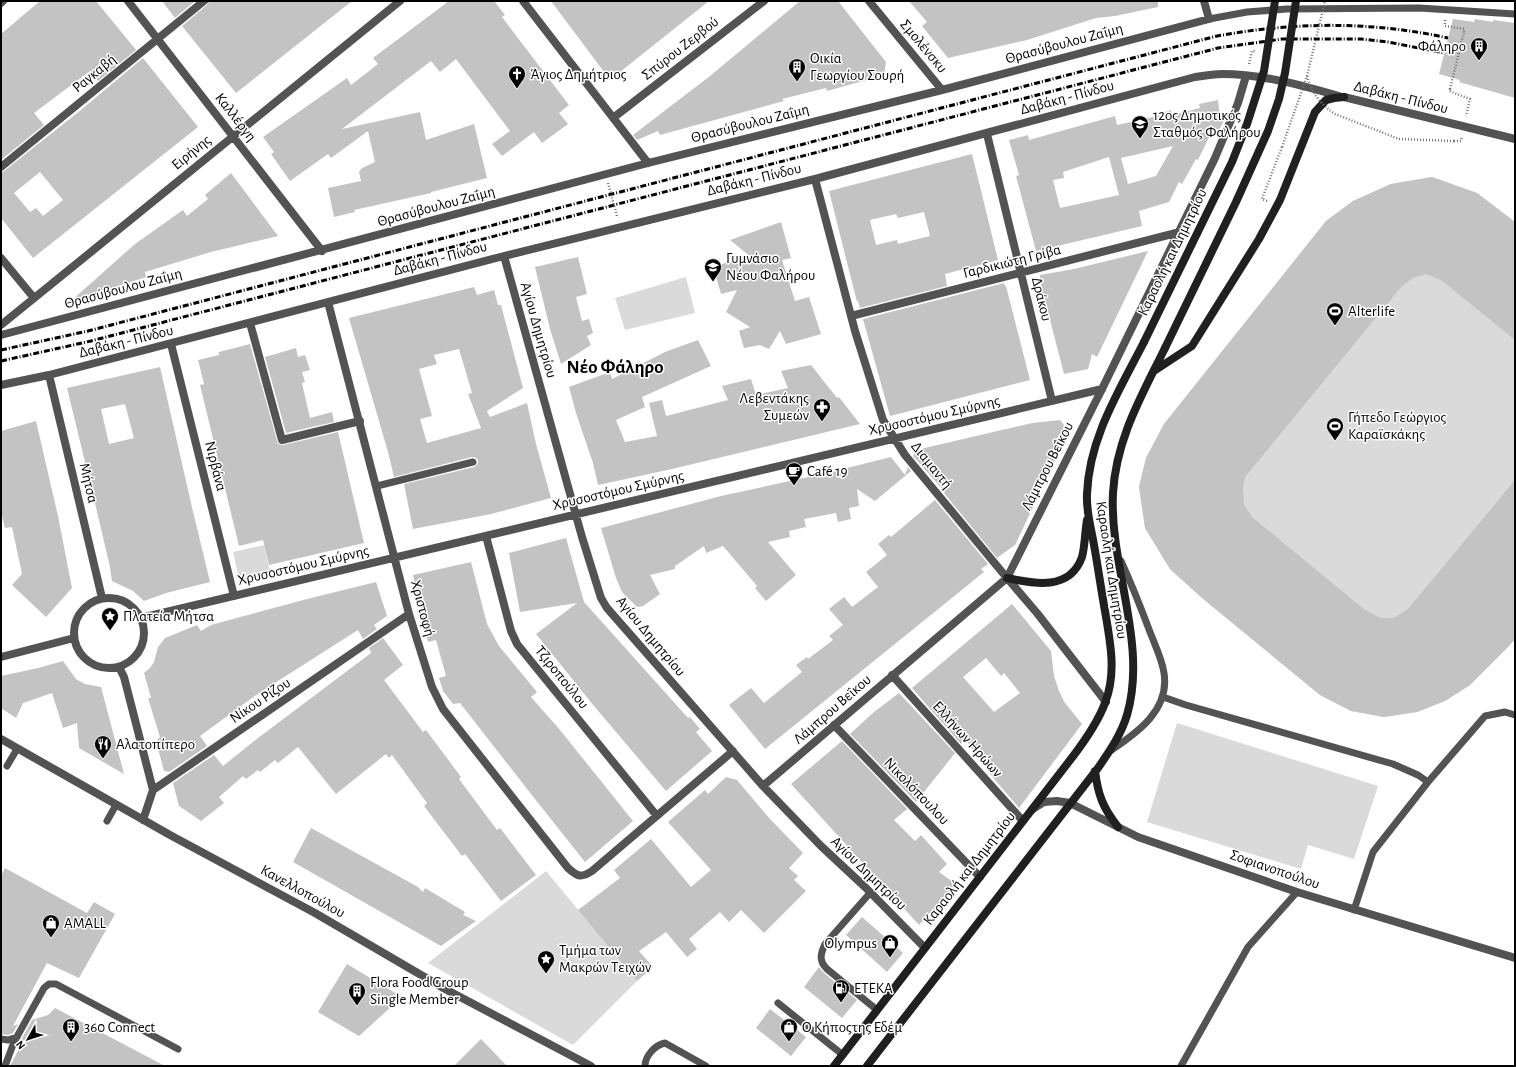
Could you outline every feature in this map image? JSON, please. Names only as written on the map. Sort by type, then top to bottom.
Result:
[{"type":"main road","name":"Καραολή και Δημητρίου","points":[[834,1066],[1088,736],[1106,702],[1112,674],[1111,653],[1094,541],[1087,515],[1086,495],[1088,475],[1097,437],[1232,162],[1247,124],[1264,71],[1275,1]]},
{"type":"main road","name":"Καραολή και Δημητρίου","points":[[867,1066],[1095,771],[1110,751],[1122,729],[1132,695],[1133,652],[1117,555],[1113,509],[1114,477],[1122,443],[1128,423],[1236,202],[1268,131],[1286,73],[1296,1]]},
{"type":"main road","points":[[1153,371],[1192,346],[1255,245],[1287,186],[1315,112],[1321,104],[1330,98],[1344,97]]},
{"type":"main road","points":[[1006,578],[1030,583],[1045,583],[1056,582],[1073,572],[1082,556],[1087,515]]},
{"type":"main road","points":[[1095,771],[1100,798],[1108,815],[1118,827]]},
{"type":"street","name":"Καλλέργη","points":[[128,1],[322,251]]},
{"type":"street","name":"Ραγκαβή","points":[[1,166],[204,1]]},
{"type":"street","name":"Ειρήνης","points":[[1,325],[400,1]]},
{"type":"street","points":[[523,1],[648,163]]},
{"type":"street","name":"Σπύρου Ζερβού","points":[[613,118],[764,1]]},
{"type":"street","name":"Σμολένσκυ","points":[[869,1],[942,90]]},
{"type":"street","points":[[1204,1],[1209,19]]},
{"type":"street","name":"Θρασύβουλου Ζαΐμη","points":[[1,335],[322,251],[648,163],[942,90],[1209,19]]},
{"type":"street","name":"Δαβάκη - Πίνδου","points":[[1,385],[49,375],[504,256],[815,179],[1195,77],[1222,74],[1246,76],[1295,84],[1515,138]]},
{"type":"street","name":"Λάμπρου Βεΐκου","points":[[763,786],[1006,578],[1180,232],[1227,132],[1246,76]]},
{"type":"street","name":"Δράκου","points":[[986,134],[1022,273],[1052,401]]},
{"type":"street","name":"Διαμαντή","points":[[815,179],[851,316],[883,420],[905,455],[1006,578],[1037,613],[1106,702]]},
{"type":"street","name":"Γαρδικιώτη Γρίβα","points":[[851,316],[1180,232]]},
{"type":"street","name":"Αγίου Δημητρίου","points":[[504,256],[577,514],[582,537],[601,598],[607,608],[734,751],[763,786],[821,846],[925,948]]},
{"type":"street","points":[[1,258],[34,298]]},
{"type":"street","name":"Χριστοφή","points":[[328,302],[409,614],[432,687],[443,709],[573,873],[579,876],[586,875],[592,871],[657,816]]},
{"type":"street","points":[[250,322],[282,440],[360,421]]},
{"type":"street","name":"Νιρβάνα","points":[[171,344],[234,596]]},
{"type":"street","name":"Μήτσα","points":[[49,375],[102,598]]},
{"type":"street","name":"Χρυσοστόμου Σμύρνης","points":[[141,618],[1102,389]]},
{"type":"street","name":"Τζιροπούλου","points":[[486,536],[511,631],[517,644],[657,816]]},
{"type":"street","points":[[102,598],[113,598],[126,602],[135,609],[141,618],[144,631],[144,641],[140,649],[131,660],[119,667],[102,667],[90,662],[81,653],[74,638],[74,628],[79,614],[88,604],[102,598]]},
{"type":"street","name":"Νίκου Ρίζου","points":[[153,790],[409,614]]},
{"type":"street","points":[[1,657],[74,638]]},
{"type":"street","points":[[119,667],[124,677],[153,790],[143,820]]},
{"type":"street","name":"Ελλήνων Ηρώων","points":[[892,676],[1023,821]]},
{"type":"street","name":"Νικολόπουλου","points":[[834,725],[980,877]]},
{"type":"street","name":"Κανελλοπούλου","points":[[1,739],[143,820],[315,913],[445,989],[591,1066]]},
{"type":"street","points":[[657,816],[734,751]]},
{"type":"street","name":"Σοφιανοπούλου","points":[[1032,809],[1044,802],[1057,801],[1070,803],[1138,837],[1297,892],[1515,958]]},
{"type":"lane","name":"Θρασύβουλου Ζαΐμη","points":[[1209,19],[1247,12],[1287,9],[1420,8],[1515,14]]},
{"type":"lane","points":[[377,486],[473,462]]},
{"type":"lane","points":[[1110,751],[1131,736],[1151,718],[1159,707],[1163,697],[1165,682],[1162,661],[1135,592],[1117,555]]},
{"type":"lane","points":[[1163,697],[1186,705],[1393,764],[1418,775],[1428,782]]},
{"type":"lane","points":[[1354,910],[1373,852],[1428,782],[1485,716],[1505,712],[1515,715]]},
{"type":"lane","points":[[7,766],[17,749]]},
{"type":"lane","points":[[107,822],[116,805]]},
{"type":"lane","points":[[1181,1066],[1248,947],[1297,892]]},
{"type":"lane","points":[[870,893],[825,944],[821,958],[822,964],[827,969],[878,1010]]},
{"type":"lane","points":[[5,1066],[17,1037],[44,988],[52,983],[178,1049]]},
{"type":"lane","points":[[778,1003],[843,1055]]},
{"type":"lane","points":[[1,1039],[8,1040],[17,1037]]},
{"type":"lane","points":[[645,1066],[647,1058],[655,1046],[665,1043],[706,1066]]},
{"type":"path","points":[[1276,206],[1262,199],[1282,147],[1306,76],[1324,1]]},
{"type":"path","points":[[1445,26],[1464,29],[1449,92],[1470,99],[1464,126]]},
{"type":"path","points":[[1306,76],[1310,87],[1318,100],[1335,114],[1399,138],[1454,141]]},
{"type":"path","points":[[608,183],[617,216]]},
{"type":"shaded area","name":"Γήπεδο Γεώργιος Καραϊσκάκης","points":[[1432,177],[1477,193],[1515,222],[1515,639],[1470,685],[1445,701],[1417,712],[1384,717],[1351,711],[1320,695],[1202,598],[1170,569],[1145,528],[1139,487],[1146,458],[1164,424],[1326,221],[1353,201],[1391,184]]},
{"type":"shaded area","points":[[686,277],[695,313],[625,330],[615,298]]},
{"type":"shaded area","points":[[264,545],[271,576],[240,583],[233,552]]},
{"type":"shaded area","points":[[1177,723],[1378,786],[1354,859],[1308,845],[1301,869],[1147,822]]},
{"type":"shaded area","points":[[546,871],[637,981],[573,1045],[428,963]]},
{"type":"building","points":[[40,1],[96,1],[136,50],[98,81],[90,71],[34,113],[44,125],[1,160],[1,34]]},
{"type":"building","points":[[162,1],[195,1],[175,18]]},
{"type":"building","points":[[209,1],[352,1],[236,93],[182,26],[207,5]]},
{"type":"building","points":[[449,1],[494,1],[505,15],[502,17],[569,105],[559,113],[568,124],[542,143],[534,132],[502,156],[492,144],[510,131],[456,59],[440,72],[431,61],[342,129],[420,112],[426,140],[474,124],[487,178],[431,193],[354,210],[355,212],[334,217],[328,188],[361,181],[359,172],[362,168],[375,162],[368,131],[331,158],[328,154],[290,181],[271,154],[274,152],[263,137],[347,78],[351,85],[378,64],[373,58]]},
{"type":"building","points":[[551,1],[709,1],[610,80]]},
{"type":"building","points":[[800,1],[838,1],[886,62],[884,75],[827,91],[826,88],[782,99],[784,101],[660,135],[658,131],[637,140],[633,135],[710,76]]},
{"type":"building","points":[[909,1],[1158,1],[1158,7],[1115,16],[1096,18],[1027,40],[948,58],[922,26],[927,22]]},
{"type":"building","name":"Φάληρο","points":[[1453,19],[1474,22],[1475,19],[1515,23],[1515,98],[1459,82],[1460,80],[1439,74]]},
{"type":"building","points":[[143,58],[198,127],[33,258],[1,218],[1,172],[76,114]],"holes":[[[40,172],[63,200],[43,216],[36,208],[30,212],[14,193]]]},
{"type":"building","points":[[1218,100],[1220,117],[1225,119],[1217,134],[1212,131],[1198,160],[1196,159],[1182,184],[1179,182],[1169,202],[1139,211],[1142,226],[1036,251],[1016,176],[1019,175],[1009,140],[1028,135],[1029,140],[1115,116],[1117,125],[1158,116],[1158,114],[1171,110],[1172,115],[1200,108],[1199,104]],"holes":[[[1173,146],[1156,176],[1128,184],[1121,158]],[[1109,157],[1119,195],[1060,208],[1053,180],[1064,178],[1063,172]]]},
{"type":"building","points":[[972,154],[998,260],[945,274],[947,286],[860,308],[858,301],[857,302],[829,191]],"holes":[[[924,212],[930,236],[898,244],[897,240],[876,245],[870,220],[896,214],[898,218]]]},
{"type":"building","points":[[231,173],[278,236],[211,252],[145,272],[146,277],[71,301],[135,244],[183,210],[187,216],[208,199],[205,195]]},
{"type":"building","name":"Γήπεδο Γεώργιος Καραϊσκάκης","points":[[1432,177],[1477,193],[1515,222],[1515,340],[1441,280],[1425,274],[1413,278],[1402,286],[1245,477],[1243,488],[1244,505],[1252,517],[1365,610],[1380,618],[1394,618],[1408,609],[1515,480],[1515,639],[1470,685],[1445,701],[1417,712],[1384,717],[1351,711],[1320,695],[1202,598],[1170,569],[1145,528],[1139,487],[1146,458],[1164,424],[1326,221],[1353,201],[1391,184]]},
{"type":"building","points":[[781,222],[791,258],[782,260],[795,301],[809,297],[821,334],[786,344],[780,331],[769,349],[760,345],[744,348],[739,331],[750,327],[726,312],[737,290],[721,294],[715,273],[719,271],[718,265],[751,257],[730,240]]},
{"type":"building","points":[[1148,251],[1097,357],[1092,354],[1088,369],[1064,374],[1040,281],[1040,275],[1074,269]]},
{"type":"building","points":[[578,257],[587,294],[576,297],[582,321],[589,319],[593,333],[587,336],[591,345],[561,364],[550,329],[535,267]]},
{"type":"building","points":[[1004,283],[1030,380],[890,416],[863,319]]},
{"type":"building","points":[[474,287],[477,295],[494,290],[498,305],[501,305],[523,388],[487,411],[490,417],[527,403],[536,444],[551,498],[491,514],[413,529],[404,484],[474,467],[478,464],[478,460],[475,457],[472,457],[394,477],[349,318]],"holes":[[[459,349],[472,393],[468,394],[481,428],[427,443],[420,419],[432,416],[419,369],[437,364],[434,355]]]},
{"type":"building","points":[[698,340],[711,366],[642,397],[645,407],[616,420],[625,442],[657,436],[649,403],[662,400],[666,416],[728,400],[722,386],[751,379],[756,395],[788,388],[781,371],[811,365],[860,424],[598,485],[593,463],[569,387],[610,372],[612,379],[665,352]]},
{"type":"building","points":[[250,344],[278,444],[283,445],[338,432],[364,543],[269,565],[263,540],[239,546],[200,385],[204,384],[198,360],[219,355],[219,352]]},
{"type":"building","points":[[296,348],[298,357],[305,355],[310,370],[302,372],[305,382],[302,383],[310,418],[332,412],[334,422],[286,433],[265,357]]},
{"type":"building","points":[[160,367],[210,582],[166,593],[144,601],[133,591],[112,581],[110,567],[67,388]],"holes":[[[125,404],[134,438],[109,444],[101,409]]]},
{"type":"building","points":[[1060,420],[1069,431],[1015,545],[997,558],[944,493],[945,492],[913,456],[916,450],[1032,423]]},
{"type":"building","points":[[36,421],[58,516],[72,588],[46,617],[12,585],[22,574],[12,527],[5,528],[1,512],[1,431]]},
{"type":"building","points":[[891,457],[905,475],[908,467],[911,471],[875,501],[857,489],[859,506],[849,508],[851,519],[838,522],[836,513],[804,519],[806,527],[789,531],[790,537],[768,542],[796,575],[766,601],[755,588],[757,586],[723,546],[706,553],[704,546],[675,566],[675,569],[650,575],[660,594],[643,606],[637,607],[622,592],[616,578],[601,528],[721,496],[827,473]]},
{"type":"building","points":[[935,500],[988,564],[981,569],[984,572],[765,749],[729,705],[751,688],[764,703],[802,672],[796,665],[807,657],[808,659],[833,640],[829,636],[843,625],[829,609],[844,597],[852,607],[878,587],[866,572],[887,555],[878,544],[889,535],[891,537]]},
{"type":"building","points":[[566,538],[584,602],[688,718],[690,717],[700,729],[696,732],[712,751],[666,791],[594,706],[536,634],[577,603],[520,612],[509,553]]},
{"type":"building","points":[[471,562],[487,624],[499,646],[537,692],[531,697],[560,730],[633,821],[585,862],[460,703],[453,704],[443,691],[439,678],[446,676],[436,640],[428,642],[413,575]]},
{"type":"building","points":[[376,582],[387,616],[374,625],[377,629],[363,639],[358,630],[256,695],[200,736],[207,746],[169,772],[164,771],[156,741],[160,737],[148,698],[151,698],[144,673],[154,662],[158,647],[165,638],[197,625],[201,631],[211,625]]},
{"type":"building","points":[[1012,604],[1051,651],[1054,676],[1059,691],[1065,703],[1082,724],[1019,808],[995,780],[965,739],[961,744],[912,688]],"holes":[[[986,658],[1001,676],[1004,673],[1020,693],[994,712],[963,677]]]},
{"type":"building","points":[[383,638],[403,665],[384,680],[423,732],[426,730],[461,777],[459,779],[497,830],[500,828],[536,875],[501,901],[465,854],[462,856],[424,806],[427,803],[392,755],[389,758],[386,754],[336,794],[298,747],[278,763],[275,760],[260,772],[258,770],[246,779],[243,776],[219,797],[224,803],[201,821],[179,806],[173,783],[214,755],[223,766],[371,653],[369,648]]},
{"type":"building","points":[[63,661],[76,679],[85,684],[101,687],[124,774],[79,748],[77,723],[63,728],[52,693],[23,703],[16,718],[1,708],[1,676]]},
{"type":"building","points":[[899,693],[955,753],[916,802],[850,734],[874,712]]},
{"type":"building","points":[[842,741],[907,809],[894,820],[915,841],[921,835],[947,864],[939,872],[956,884],[919,925],[791,784]]},
{"type":"building","points":[[726,777],[737,780],[770,819],[803,853],[789,868],[798,876],[794,880],[806,891],[764,933],[741,910],[729,922],[720,912],[689,939],[697,949],[687,957],[666,932],[639,951],[653,967],[637,981],[578,910],[620,878],[614,870],[651,839],[691,887],[711,870],[668,822],[705,790],[708,794]]},
{"type":"building","points":[[311,828],[418,887],[423,892],[425,888],[465,912],[463,915],[476,921],[441,946],[293,862]]},
{"type":"building","name":"AMALL","points":[[5,868],[87,913],[94,902],[115,914],[79,978],[47,963],[13,1026],[18,1024],[13,1033],[8,1035],[1,1034],[1,876]]},
{"type":"building","points":[[862,917],[903,953],[887,972],[846,935]]},
{"type":"building","name":"Flora Food Group Single Member","points":[[347,964],[402,997],[359,1036],[318,1012]]},
{"type":"building","points":[[819,967],[824,973],[857,1000],[842,1018],[804,987]]},
{"type":"building","name":"360 Connect","points":[[55,1008],[165,1066],[10,1066],[23,1041],[21,1040],[32,1020],[48,1015]]},
{"type":"building","points":[[770,1009],[806,1037],[791,1056],[756,1028]]},
{"type":"building","points":[[481,1039],[507,1066],[454,1066]]},
{"type":"railway","points":[[1,350],[88,331],[1217,36],[1275,28],[1332,25],[1361,26],[1419,32],[1448,38]]},
{"type":"railway","points":[[1,361],[91,341],[1218,48],[1282,39],[1361,39],[1388,42],[1444,53]]},
{"type":"place","name":"Φάληρο","points":[[1479,61]]},
{"type":"place","name":"Οικία Γεωργίου Σουρή","points":[[797,82]]},
{"type":"place","name":"Άγιος Δημήτριος","points":[[517,89]]},
{"type":"place","name":"12ος Δημοτικός Σταθμός Φαλήρου","points":[[1140,139]]},
{"type":"place","name":"Γυμνάσιο Νέου Φαλήρου","points":[[713,282]]},
{"type":"place","name":"Alterlife","points":[[1335,326]]},
{"type":"place","name":"Λεβεντάκης Συμεών","points":[[822,422]]},
{"type":"place","name":"Γήπεδο Γεώργιος Καραϊσκάκης","points":[[1335,441]]},
{"type":"place","name":"Café 19","points":[[794,486]]},
{"type":"place","name":"Πλατεία Μήτσα","points":[[110,631]]},
{"type":"place","name":"Αλατοπίπερο","points":[[103,759]]},
{"type":"place","name":"AMALL","points":[[51,938]]},
{"type":"place","name":"Olympus","points":[[890,958]]},
{"type":"place","name":"Τμήμα των Μακρών Τειχών","points":[[546,974]]},
{"type":"place","name":"ΕΤΕΚΑ","points":[[841,1003]]},
{"type":"place","name":"Flora Food Group Single Member","points":[[357,1006]]},
{"type":"place","name":"360 Connect","points":[[71,1042]]},
{"type":"place","name":"Ο Κήποςτης Εδέμ","points":[[789,1042]]},
{"type":"district","name":"Νέο Φάληρο","points":[[615,366]]}]
